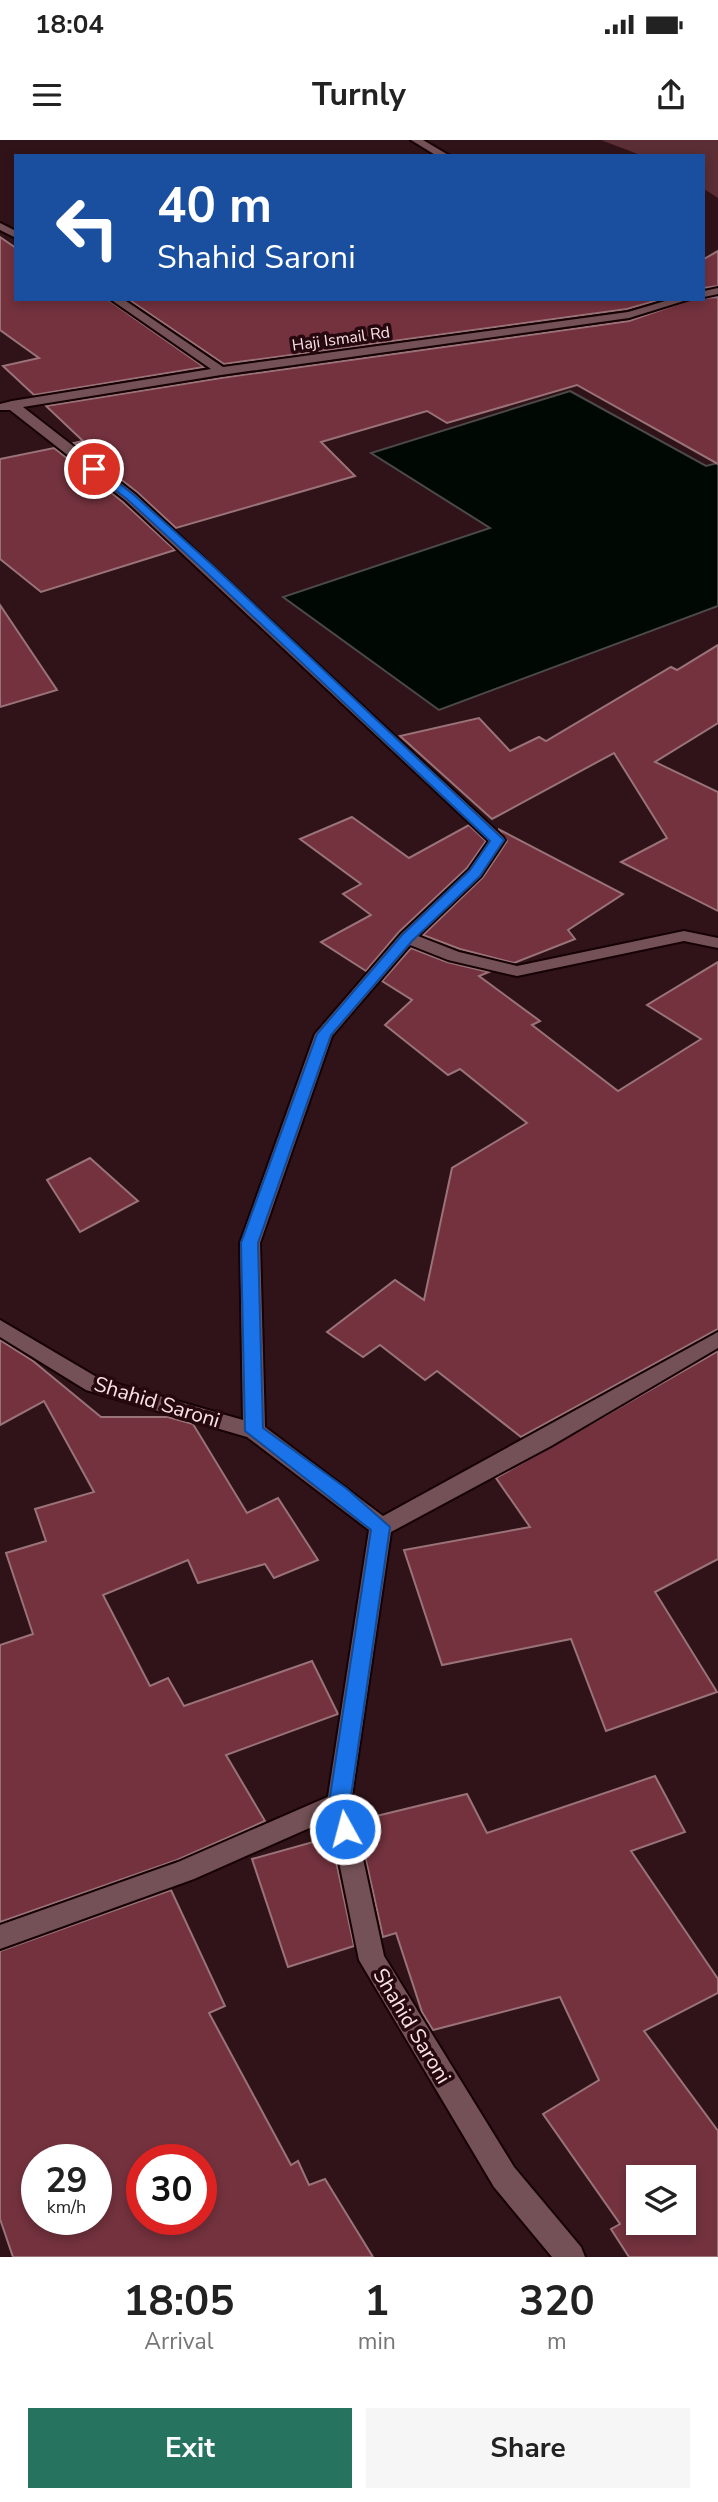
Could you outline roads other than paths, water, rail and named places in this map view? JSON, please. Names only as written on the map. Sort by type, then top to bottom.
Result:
[{"type":"street","points":[[416,140],[441,154]]},
{"type":"street","points":[[118,301],[221,371]]},
{"type":"street","name":"Haji Ismail Rd","points":[[6,406],[221,371],[629,316],[678,301]]},
{"type":"street","points":[[6,406],[140,506],[497,840],[475,873],[407,938],[324,1034],[250,1243],[254,1431]]},
{"type":"street","points":[[407,938],[453,956],[517,971],[684,936],[718,943]]},
{"type":"street","name":"Shahid Saroni","points":[[0,1328],[93,1385],[254,1431],[341,1494],[381,1527],[339,1803],[372,1960],[504,2177],[571,2257]]},
{"type":"street","points":[[381,1527],[543,1440],[718,1339]]},
{"type":"street","points":[[0,1937],[185,1871],[339,1803]]}]
